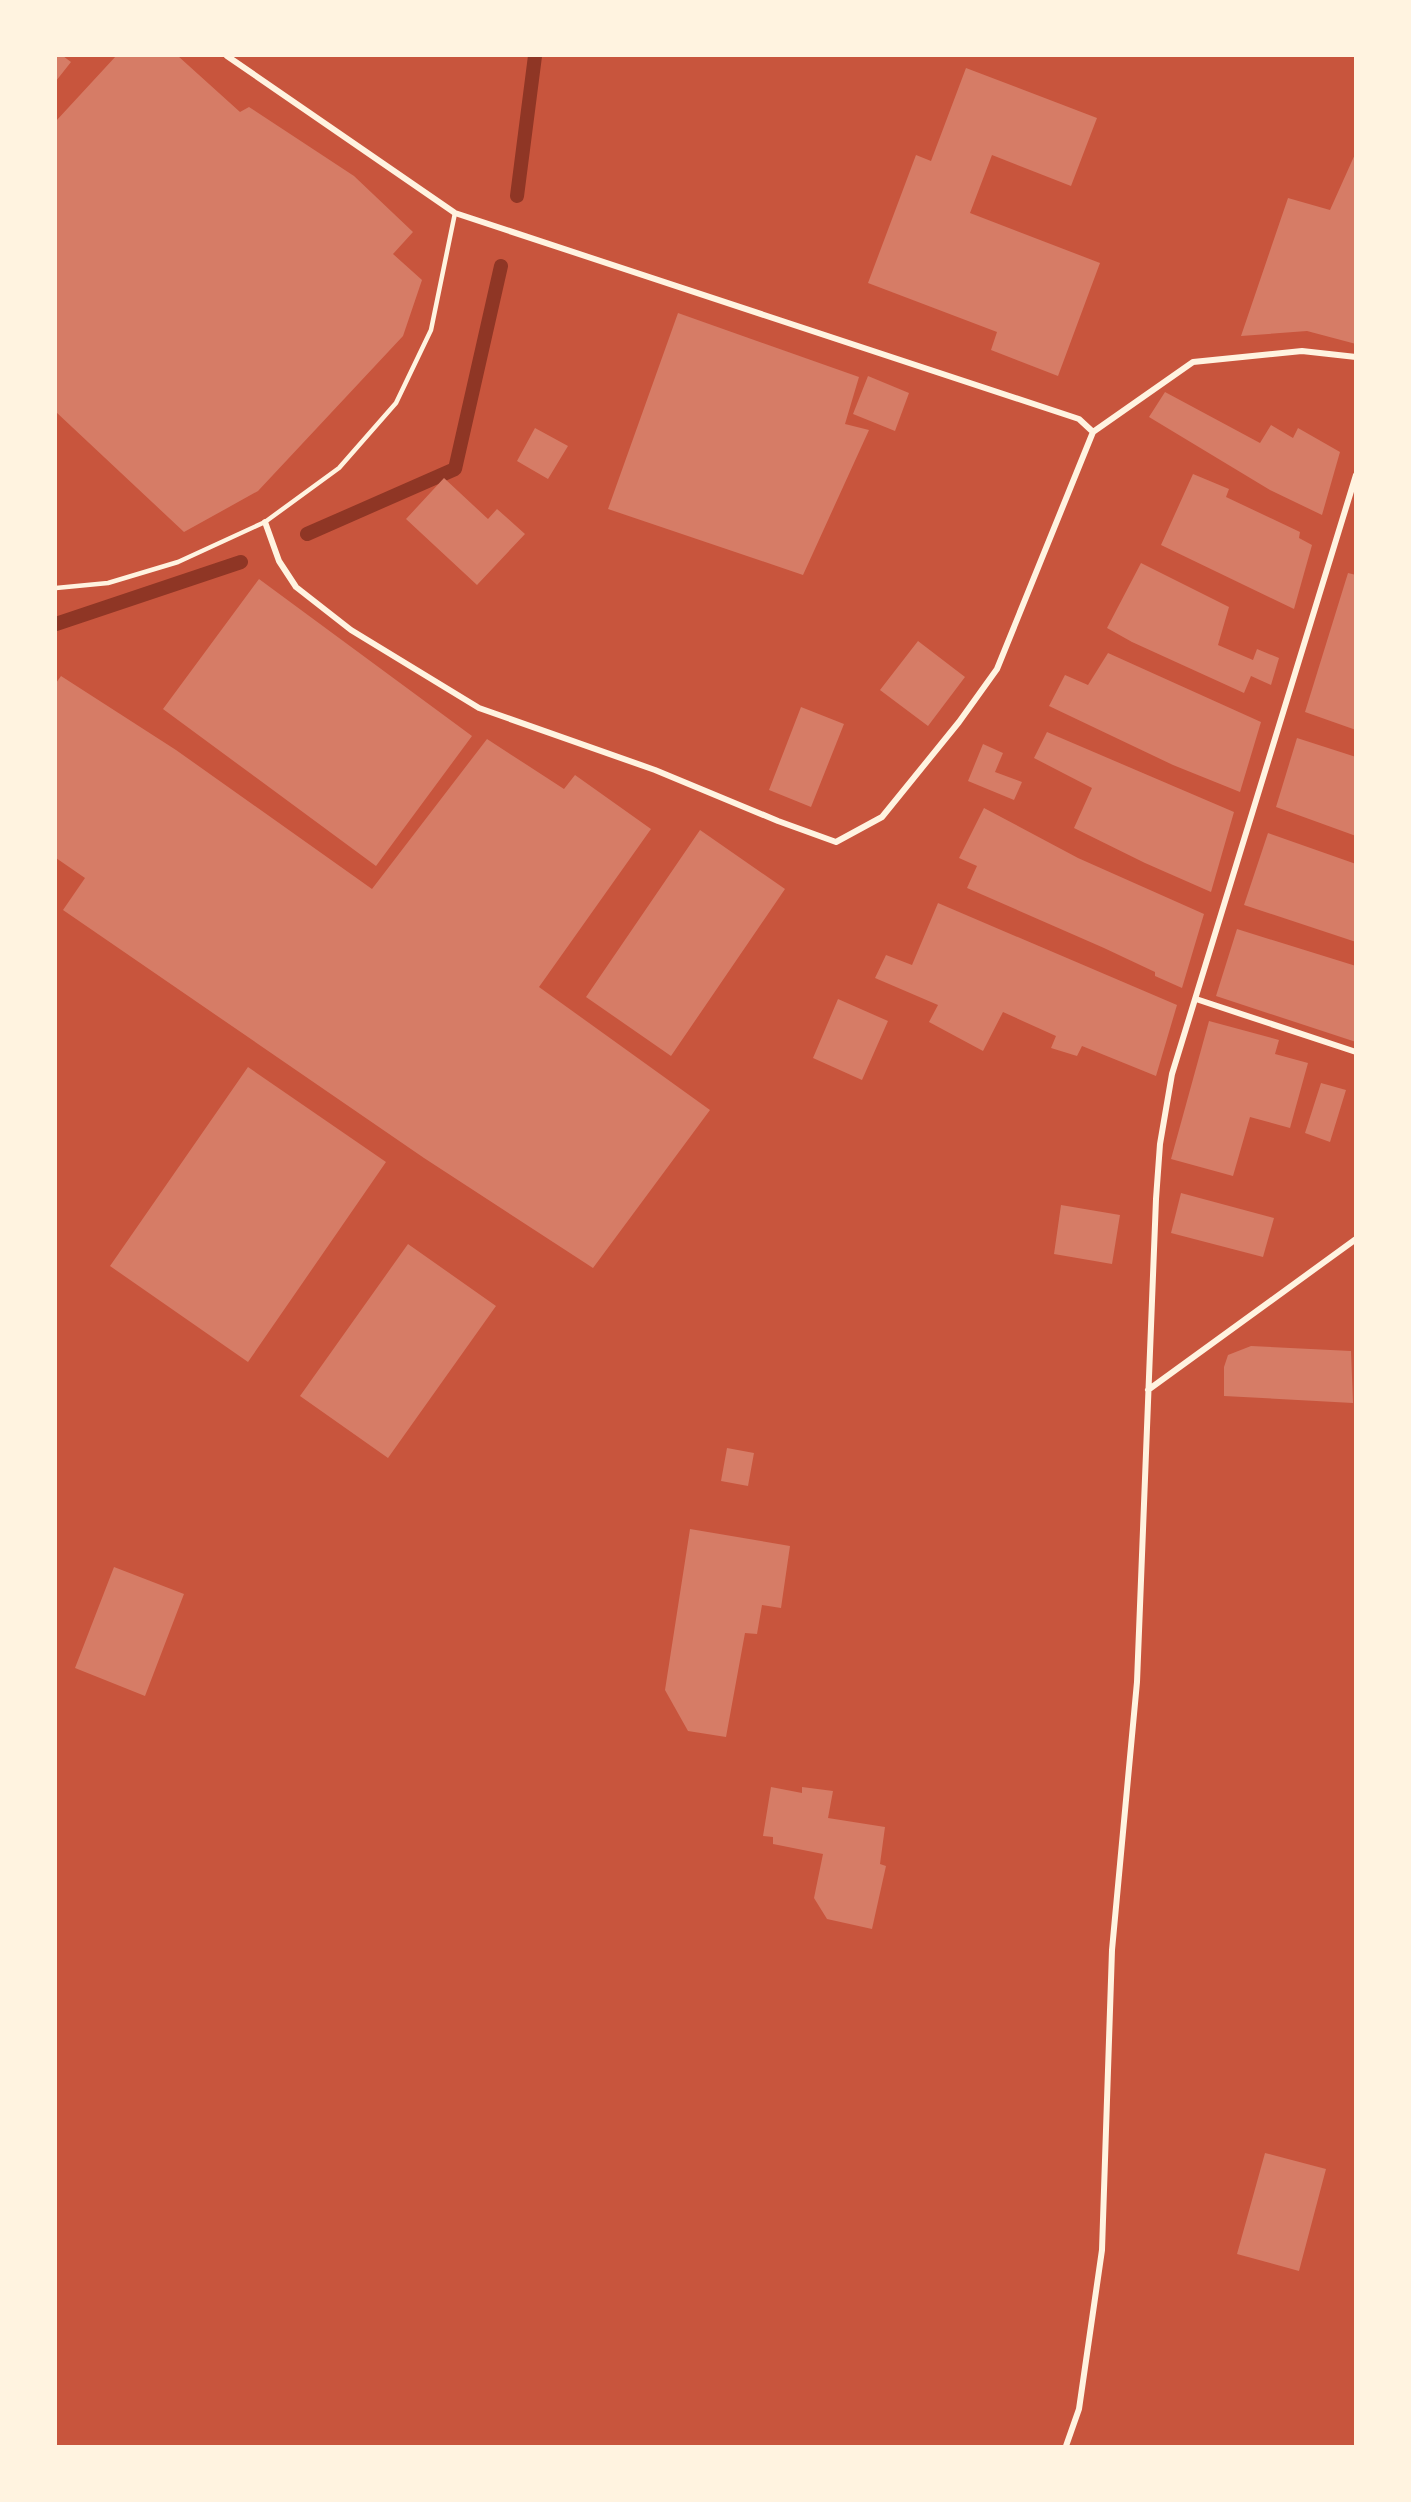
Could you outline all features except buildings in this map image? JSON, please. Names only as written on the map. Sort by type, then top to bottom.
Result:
[{"type":"street","points":[[227,56],[455,213],[1079,419],[1093,432]]},
{"type":"street","points":[[265,522],[279,561],[296,587],[351,630],[478,708],[655,770],[778,821],[836,842],[882,817],[959,722],[997,669],[1093,432],[1193,362],[1302,351],[1356,357]]},
{"type":"street","points":[[1066,2446],[1079,2409],[1102,2250],[1112,1950],[1137,1682],[1160,1144],[1172,1074],[1356,475]]},
{"type":"street","points":[[1196,999],[1356,1052]]},
{"type":"street","points":[[1148,1390],[1356,1239]]},
{"type":"lane","points":[[56,588],[108,583],[178,562],[265,522],[339,468],[396,403],[431,330],[455,213]]},
{"type":"waterway","points":[[517,196],[535,56]]},
{"type":"waterway","points":[[307,534],[455,469],[501,266]]},
{"type":"waterway","points":[[56,624],[241,562]]}]
